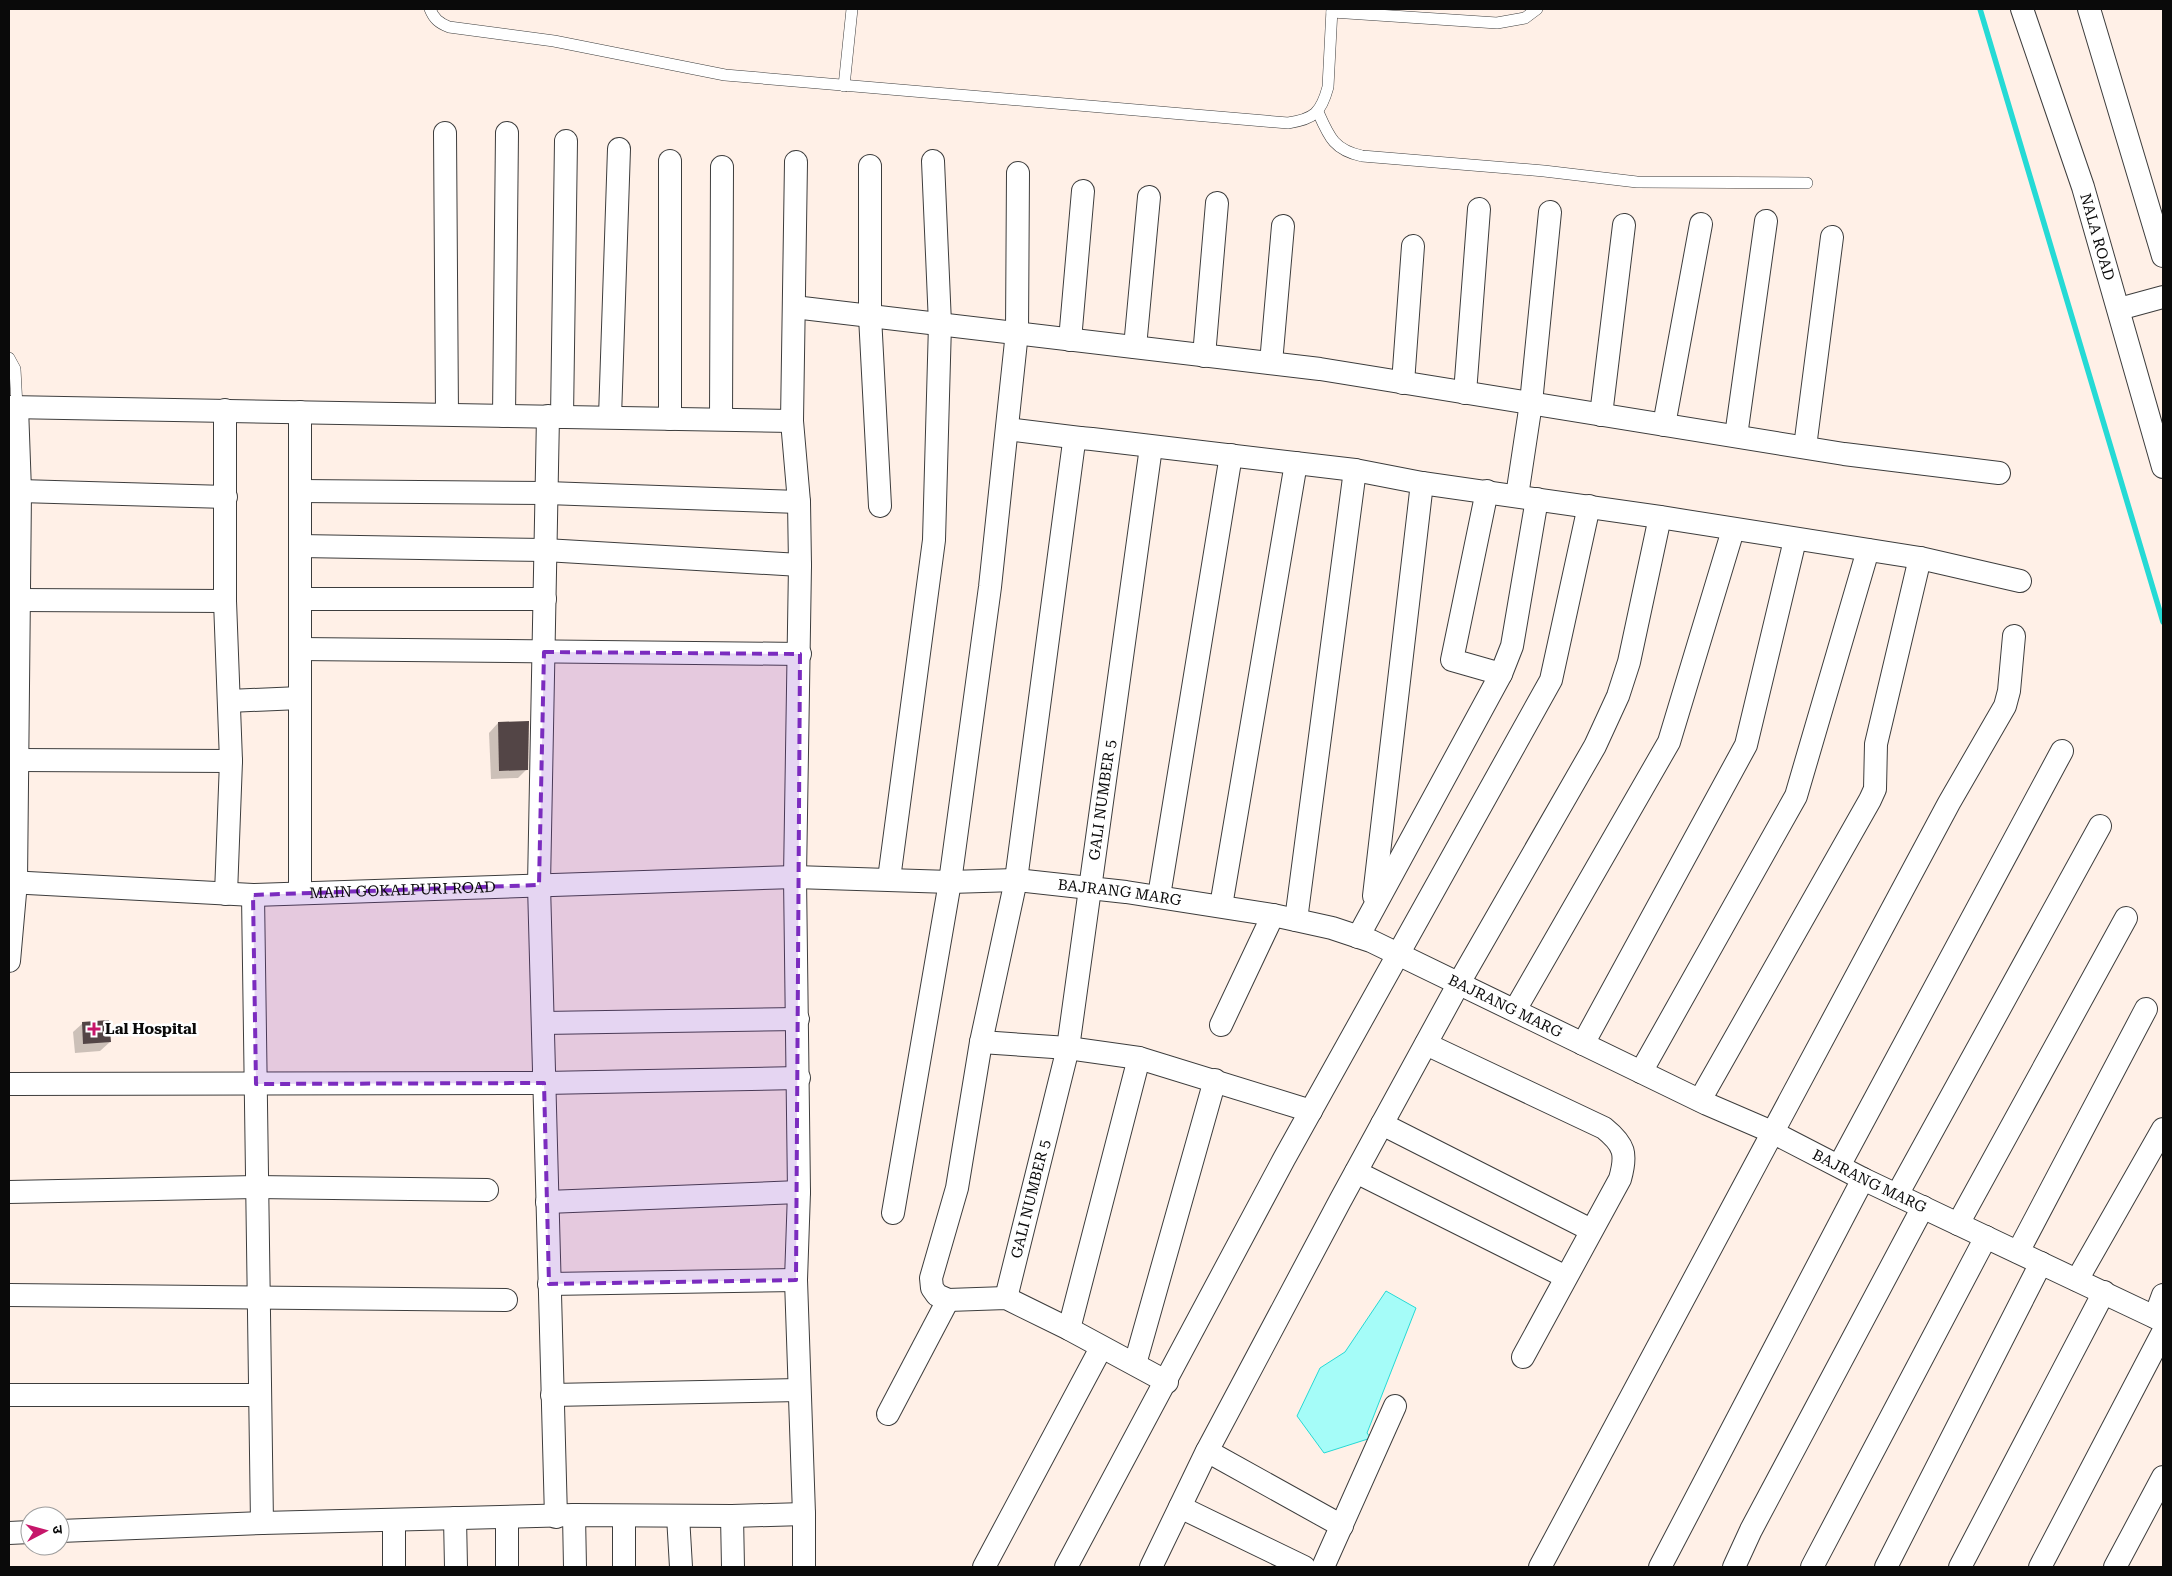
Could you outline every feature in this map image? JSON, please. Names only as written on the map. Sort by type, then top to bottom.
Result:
[{"type":"street","name":"NALA ROAD","points":[[2022,9],[2083,187],[2163,467]]},
{"type":"street","points":[[2089,9],[2163,256]]},
{"type":"street","points":[[445,133],[447,414]]},
{"type":"street","points":[[504,416],[507,133]]},
{"type":"street","points":[[566,142],[555,417],[547,493],[545,550],[540,885],[552,1396],[565,1516],[575,1567]]},
{"type":"street","points":[[610,418],[618,149]]},
{"type":"street","points":[[670,161],[670,419]]},
{"type":"street","points":[[796,162],[792,421],[799,502],[800,565],[795,877],[799,1078],[799,1192],[796,1280],[804,1567]]},
{"type":"street","points":[[888,879],[934,540],[940,324],[933,162]]},
{"type":"street","points":[[721,420],[722,166]]},
{"type":"street","points":[[870,166],[870,316],[880,506]]},
{"type":"street","points":[[893,1213],[950,882],[990,588],[1017,333],[1018,173]]},
{"type":"street","points":[[1070,340],[1082,191]]},
{"type":"street","points":[[1134,347],[1149,197]]},
{"type":"street","points":[[1204,356],[1217,203]]},
{"type":"street","points":[[1465,393],[1479,209]]},
{"type":"street","points":[[1358,937],[1373,906],[1501,674],[1512,646],[1527,497],[1531,403],[1550,212]]},
{"type":"street","points":[[1736,436],[1766,220]]},
{"type":"street","points":[[1664,425],[1701,224]]},
{"type":"street","points":[[1601,415],[1624,225]]},
{"type":"street","points":[[1271,363],[1283,226]]},
{"type":"street","points":[[1805,448],[1832,237]]},
{"type":"street","points":[[1403,383],[1413,246]]},
{"type":"street","points":[[2119,309],[2163,297]]},
{"type":"street","points":[[794,307],[1271,363],[1805,448],[1998,473]]},
{"type":"street","points":[[9,961],[18,760],[20,491],[13,407],[792,421]]},
{"type":"street","points":[[225,410],[225,601],[231,761],[226,894]]},
{"type":"street","points":[[300,412],[300,893]]},
{"type":"street","points":[[1007,429],[1355,470],[1422,482],[1920,558],[2020,581]]},
{"type":"street","points":[[1080,438],[1074,442],[1072,451],[1016,880],[981,1042],[957,1188],[931,1278],[932,1288],[937,1295],[948,1300],[1006,1298],[1069,1329],[1166,1382]]},
{"type":"street","name":"GALI NUMBER 5","points":[[1006,1298],[1068,1048],[1151,447]]},
{"type":"street","points":[[1159,896],[1232,455]]},
{"type":"street","points":[[1221,906],[1296,463]]},
{"type":"street","points":[[1296,920],[1355,470]]},
{"type":"street","points":[[1373,906],[1422,482]]},
{"type":"street","points":[[20,491],[226,497]]},
{"type":"street","points":[[300,491],[547,493],[799,502]]},
{"type":"street","points":[[1487,491],[1452,660],[1501,674]]},
{"type":"street","points":[[1066,1567],[1311,1111],[1551,680],[1589,506]]},
{"type":"street","points":[[1151,1567],[1207,1451],[1356,1172],[1459,983],[1595,746],[1618,696],[1641,610],[1660,517]]},
{"type":"street","points":[[1515,1010],[1669,742],[1733,530]]},
{"type":"street","points":[[1583,1044],[1746,745],[1796,540]]},
{"type":"street","points":[[300,546],[545,550],[800,565]]},
{"type":"street","points":[[1641,1072],[1796,796],[1868,550]]},
{"type":"street","points":[[1700,1100],[1870,800],[1875,788],[1876,744],[1920,558]]},
{"type":"street","points":[[300,599],[545,599]]},
{"type":"street","points":[[18,600],[225,601]]},
{"type":"street","points":[[1540,1567],[1949,803],[2005,706],[2009,691],[2014,636]]},
{"type":"street","points":[[300,649],[800,654]]},
{"type":"street","points":[[229,701],[300,698]]},
{"type":"street","points":[[1839,1166],[2062,751]]},
{"type":"street","points":[[18,760],[231,761]]},
{"type":"street","points":[[1897,1195],[2100,826]]},
{"type":"street","name":"BAJRANG MARG","points":[[795,877],[950,882],[1016,880],[1159,896],[1273,915],[1332,928],[1398,954],[1641,1072],[1772,1132],[1863,1179],[2104,1292],[2161,1323]]},
{"type":"street","name":"MAIN GOKALPURI ROAD","points":[[12,882],[253,894],[795,877]]},
{"type":"street","points":[[253,894],[262,1523]]},
{"type":"street","points":[[1221,1025],[1273,915]]},
{"type":"street","points":[[1958,1224],[2126,918]]},
{"type":"street","points":[[2018,1252],[2146,1009]]},
{"type":"street","points":[[543,1023],[798,1019]]},
{"type":"street","points":[[981,1042],[1068,1048],[1139,1058],[1311,1111]]},
{"type":"street","points":[[1426,1044],[1604,1128],[1616,1138],[1623,1150],[1624,1164],[1620,1179],[1523,1357]]},
{"type":"street","points":[[1069,1329],[1139,1058]]},
{"type":"street","points":[[9,1084],[544,1082],[799,1078]]},
{"type":"street","points":[[1135,1364],[1215,1080]]},
{"type":"street","points":[[1382,1124],[1591,1230]]},
{"type":"street","points":[[2077,1280],[2163,1129]]},
{"type":"street","points":[[1356,1172],[1566,1277]]},
{"type":"street","points":[[1660,1567],[1863,1179]]},
{"type":"street","points":[[9,1192],[256,1186],[486,1190]]},
{"type":"street","points":[[547,1202],[799,1192]]},
{"type":"street","points":[[1734,1567],[1751,1530],[1923,1207]]},
{"type":"street","points":[[1812,1567],[1986,1237]]},
{"type":"street","points":[[1886,1567],[2041,1263]]},
{"type":"street","points":[[549,1284],[796,1280]]},
{"type":"street","points":[[1960,1567],[2104,1292]]},
{"type":"street","points":[[9,1295],[506,1300]]},
{"type":"street","points":[[2040,1567],[2161,1323],[2163,1295]]},
{"type":"street","points":[[888,1414],[948,1300]]},
{"type":"street","points":[[984,1567],[1101,1348]]},
{"type":"street","points":[[552,1396],[799,1390]]},
{"type":"street","points":[[9,1396],[260,1395]]},
{"type":"street","points":[[1323,1567],[1395,1406]]},
{"type":"street","points":[[1207,1451],[1342,1526]]},
{"type":"street","points":[[2115,1567],[2163,1477]]},
{"type":"street","points":[[1180,1507],[1304,1567]]},
{"type":"street","points":[[70,1531],[455,1518],[804,1514]]},
{"type":"street","points":[[624,1516],[624,1567]]},
{"type":"street","points":[[678,1516],[681,1567]]},
{"type":"street","points":[[732,1516],[733,1567]]},
{"type":"street","points":[[455,1518],[456,1567]]},
{"type":"street","points":[[507,1518],[507,1567]]},
{"type":"street","points":[[394,1520],[394,1567]]},
{"type":"lane","points":[[430,9],[433,17],[449,27],[554,41],[725,75],[1288,123],[1306,120],[1318,112],[1325,99],[1328,87],[1332,10],[1496,23],[1525,18],[1536,9]]},
{"type":"lane","points":[[844,86],[852,9]]},
{"type":"lane","points":[[1318,112],[1328,135],[1336,145],[1347,153],[1362,156],[1544,171],[1637,182],[1807,183]]},
{"type":"lane","points":[[9,358],[11,358],[15,369],[13,407]]},
{"type":"highlighted area","points":[[544,652],[800,654],[796,1280],[549,1284],[544,1083],[256,1084],[253,895],[539,885]]},
{"type":"water","points":[[1386,1291],[1416,1308],[1367,1433],[1371,1438],[1324,1453],[1297,1416],[1320,1368],[1345,1352]]},
{"type":"building","points":[[529,721],[528,770],[499,771],[498,722]]},
{"type":"building","points":[[109,1020],[111,1042],[83,1044],[82,1022]]},
{"type":"waterway","points":[[1980,9],[2163,622]]},
{"type":"place","name":"Lal Hospital","points":[[94,1029]]}]
